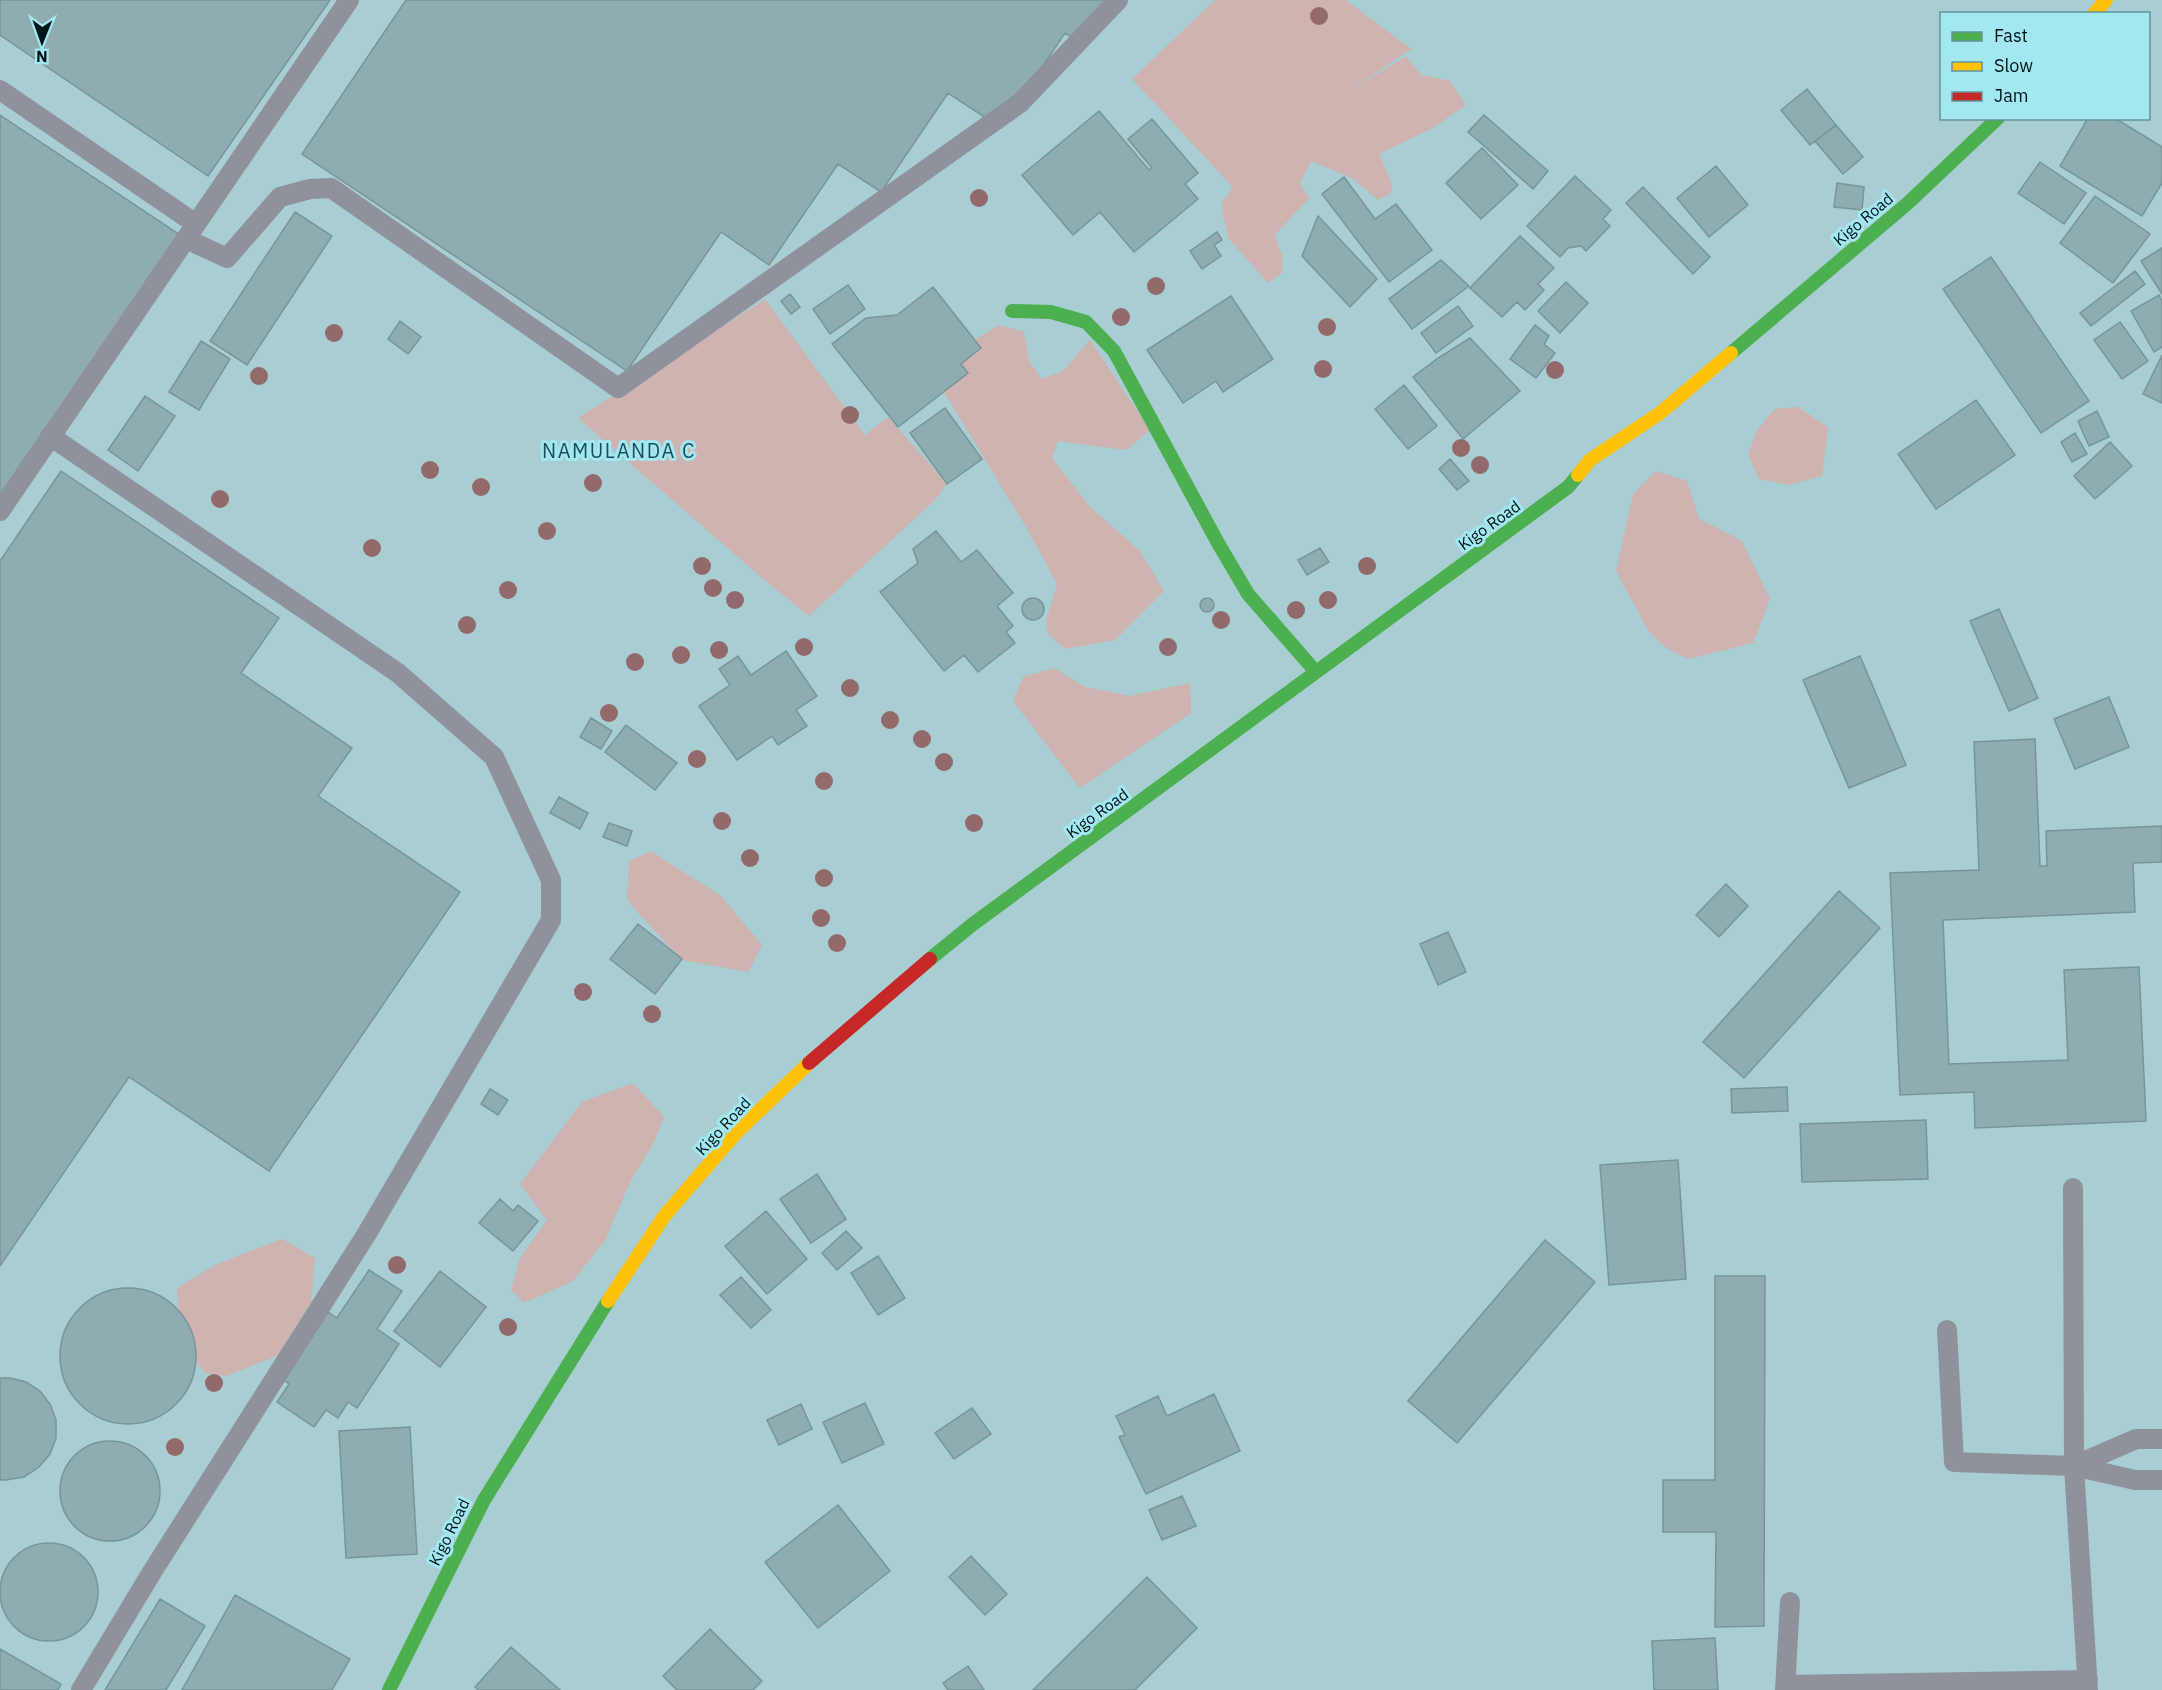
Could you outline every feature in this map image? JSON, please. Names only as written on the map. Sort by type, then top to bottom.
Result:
[{"type":"street","points":[[2096,12],[2106,0]]},
{"type":"street","name":"Kigo Road","points":[[389,1690],[484,1500],[589,1331],[665,1215],[737,1132],[825,1048],[965,931],[1568,487],[1590,460],[1660,413],[1908,203],[1996,120]]},
{"type":"street","points":[[1012,311],[1051,312],[1086,322],[1114,351],[1248,594],[1316,672]]},
{"type":"lane","points":[[0,511],[349,0]]},
{"type":"lane","points":[[0,90],[227,258],[280,197],[310,189],[331,188],[618,388],[1020,102],[1118,0]]},
{"type":"lane","points":[[50,436],[398,673],[494,757],[551,880],[551,920],[366,1235],[152,1572],[81,1690]]},
{"type":"lane","points":[[1790,1602],[1786,1688],[2085,1687],[2074,1466],[2073,1188]]},
{"type":"lane","points":[[1947,1330],[1954,1462],[2074,1466],[2135,1480],[2162,1480]]},
{"type":"lane","points":[[2074,1466],[2136,1439],[2162,1439]]},
{"type":"shaded area","points":[[1215,0],[1346,0],[1411,49],[1347,93],[1406,56],[1421,75],[1450,81],[1466,105],[1431,129],[1379,154],[1391,181],[1392,192],[1378,200],[1352,178],[1311,161],[1300,184],[1309,198],[1275,235],[1282,256],[1282,273],[1268,283],[1228,238],[1221,204],[1233,187],[1132,79]]},
{"type":"shaded area","points":[[765,299],[865,435],[888,417],[947,484],[935,500],[809,616],[578,418]]},
{"type":"shaded area","points":[[999,325],[1024,332],[1029,361],[1042,379],[1063,371],[1090,340],[1150,430],[1126,450],[1058,441],[1052,458],[1090,507],[1139,550],[1164,591],[1115,640],[1065,649],[1049,635],[1046,622],[1057,584],[1029,532],[941,387],[945,358]]},
{"type":"shaded area","points":[[1798,407],[1828,427],[1822,476],[1789,485],[1759,479],[1748,455],[1757,430],[1775,409]]},
{"type":"shaded area","points":[[1656,471],[1687,481],[1699,519],[1742,541],[1770,599],[1753,643],[1688,659],[1666,648],[1649,632],[1616,571],[1633,494]]},
{"type":"shaded area","points":[[1054,668],[1085,687],[1130,696],[1190,683],[1191,713],[1080,788],[1013,701],[1023,677]]},
{"type":"shaded area","points":[[651,851],[721,896],[762,945],[748,972],[682,960],[639,914],[627,899],[629,861]]},
{"type":"shaded area","points":[[633,1083],[664,1117],[653,1144],[629,1184],[606,1239],[573,1281],[524,1303],[511,1290],[519,1260],[547,1220],[520,1184],[582,1102]]},
{"type":"shaded area","points":[[282,1239],[315,1258],[311,1302],[277,1356],[226,1376],[205,1373],[180,1339],[177,1288],[215,1265]]},
{"type":"building","points":[[0,0],[330,0],[208,176],[0,35]]},
{"type":"building","points":[[406,0],[1116,0],[1085,46],[1065,33],[1001,128],[948,93],[881,192],[838,164],[769,265],[721,232],[627,371],[302,154]]},
{"type":"building","points":[[1807,89],[1836,125],[1810,145],[1781,110]]},
{"type":"building","points":[[1099,111],[1149,170],[1152,168],[1128,139],[1152,119],[1198,173],[1185,184],[1198,199],[1134,252],[1100,212],[1073,235],[1022,175]]},
{"type":"building","points":[[0,115],[186,239],[0,515]]},
{"type":"building","points":[[1484,115],[1548,171],[1533,189],[1468,132]]},
{"type":"building","points":[[2087,120],[2118,120],[2162,147],[2162,183],[2142,216],[2060,166]]},
{"type":"building","points":[[1836,125],[1863,157],[1843,174],[1815,141]]},
{"type":"building","points":[[1482,148],[1518,185],[1481,219],[1446,183]]},
{"type":"building","points":[[2040,162],[2086,193],[2064,224],[2018,193]]},
{"type":"building","points":[[1716,166],[1748,205],[1709,237],[1677,198]]},
{"type":"building","points":[[1575,176],[1611,210],[1603,219],[1610,226],[1586,251],[1581,246],[1568,248],[1560,257],[1527,226]]},
{"type":"building","points":[[1344,177],[1375,219],[1396,204],[1432,250],[1389,282],[1322,194]]},
{"type":"building","points":[[1837,183],[1864,187],[1862,210],[1834,207]]},
{"type":"building","points":[[1643,187],[1710,257],[1693,274],[1626,203]]},
{"type":"building","points":[[2095,196],[2150,234],[2113,283],[2060,243]]},
{"type":"building","points":[[295,212],[332,236],[247,365],[210,341]]},
{"type":"building","points":[[1318,216],[1377,279],[1350,307],[1302,256]]},
{"type":"building","points":[[1217,232],[1222,240],[1214,245],[1221,256],[1202,269],[1190,251]]},
{"type":"building","points":[[1520,236],[1554,268],[1538,284],[1544,290],[1525,310],[1517,302],[1502,317],[1470,288]]},
{"type":"building","points":[[2162,248],[2162,294],[2141,261]]},
{"type":"building","points":[[1991,257],[2089,401],[2041,433],[1943,289]]},
{"type":"building","points":[[1441,260],[1469,286],[1412,329],[1389,299]]},
{"type":"building","points":[[2135,271],[2145,284],[2091,326],[2080,313]]},
{"type":"building","points":[[1566,282],[1588,303],[1560,333],[1538,311]]},
{"type":"building","points":[[848,285],[865,309],[830,334],[813,309]]},
{"type":"building","points":[[933,287],[981,348],[961,364],[968,373],[898,427],[832,344],[866,318],[897,315]]},
{"type":"building","points":[[790,294],[800,307],[791,314],[781,301]]},
{"type":"building","points":[[2159,295],[2162,301],[2162,347],[2154,352],[2131,311]]},
{"type":"building","points":[[1231,296],[1273,359],[1223,392],[1216,381],[1183,403],[1147,350]]},
{"type":"building","points":[[1458,306],[1473,326],[1436,353],[1421,333]]},
{"type":"building","points":[[400,321],[421,337],[408,354],[388,339]]},
{"type":"building","points":[[2120,322],[2148,361],[2122,379],[2094,340]]},
{"type":"building","points":[[1535,325],[1549,336],[1544,344],[1555,353],[1536,378],[1510,359]]},
{"type":"building","points":[[1470,338],[1520,391],[1463,439],[1413,377]]},
{"type":"building","points":[[201,341],[230,359],[199,410],[169,392]]},
{"type":"building","points":[[2162,355],[2162,403],[2143,394]]},
{"type":"building","points":[[1404,385],[1437,426],[1408,449],[1375,409]]},
{"type":"building","points":[[145,396],[175,416],[138,471],[108,450]]},
{"type":"building","points":[[1976,400],[2015,455],[1936,509],[1898,454]]},
{"type":"building","points":[[945,408],[982,459],[947,484],[910,433]]},
{"type":"building","points":[[2097,411],[2109,437],[2089,446],[2078,421]]},
{"type":"building","points":[[2075,433],[2087,454],[2072,462],[2061,442]]},
{"type":"building","points":[[2110,442],[2132,466],[2095,499],[2074,476]]},
{"type":"building","points":[[1450,459],[1469,481],[1457,490],[1439,469]]},
{"type":"building","points":[[61,471],[279,618],[241,673],[352,748],[318,796],[460,892],[269,1171],[129,1077],[0,1266],[0,561]]},
{"type":"building","points":[[936,531],[961,562],[977,550],[1013,593],[997,606],[1013,626],[1006,632],[1015,643],[978,672],[964,655],[944,671],[880,592],[918,563],[913,549]]},
{"type":"building","points":[[1320,548],[1329,562],[1307,575],[1298,560]]},
{"type":"building","points":[[1033,598],[1041,601],[1044,609],[1041,617],[1033,620],[1025,617],[1022,609],[1025,601]]},
{"type":"building","points":[[1204,598],[1210,598],[1214,605],[1210,612],[1204,612],[1200,608],[1200,602]]},
{"type":"building","points":[[1999,609],[2038,698],[2009,711],[1970,621]]},
{"type":"building","points":[[786,651],[817,696],[796,710],[807,726],[778,745],[772,736],[737,760],[699,706],[730,685],[719,669],[738,656],[751,675]]},
{"type":"building","points":[[1860,656],[1906,765],[1849,788],[1803,680]]},
{"type":"building","points":[[2109,697],[2129,747],[2075,769],[2054,719]]},
{"type":"building","points":[[591,718],[612,731],[601,749],[580,737]]},
{"type":"building","points":[[626,725],[677,763],[655,790],[605,752]]},
{"type":"building","points":[[2035,739],[2040,866],[2047,866],[2046,831],[2162,826],[2162,862],[2133,863],[2135,912],[1943,920],[1949,1064],[2068,1060],[2064,970],[2139,967],[2146,1121],[1975,1128],[1974,1092],[1900,1095],[1890,873],[1979,870],[1974,742]]},
{"type":"building","points":[[559,797],[588,813],[580,829],[550,813]]},
{"type":"building","points":[[609,823],[632,831],[627,846],[603,837]]},
{"type":"building","points":[[1726,884],[1748,906],[1719,937],[1696,915]]},
{"type":"building","points":[[1839,891],[1880,928],[1744,1078],[1703,1042]]},
{"type":"building","points":[[638,924],[682,959],[655,994],[610,959]]},
{"type":"building","points":[[1448,932],[1466,972],[1438,985],[1420,944]]},
{"type":"building","points":[[1787,1087],[1788,1111],[1732,1113],[1731,1089]]},
{"type":"building","points":[[490,1089],[508,1100],[498,1115],[481,1104]]},
{"type":"building","points":[[1926,1120],[1928,1179],[1802,1182],[1800,1124]]},
{"type":"building","points":[[1678,1160],[1686,1279],[1609,1285],[1600,1165]]},
{"type":"building","points":[[817,1174],[846,1219],[811,1243],[780,1199]]},
{"type":"building","points":[[500,1199],[513,1211],[518,1205],[538,1221],[513,1251],[479,1223]]},
{"type":"building","points":[[766,1211],[807,1259],[767,1294],[725,1246]]},
{"type":"building","points":[[846,1231],[862,1248],[837,1270],[822,1253]]},
{"type":"building","points":[[1545,1240],[1595,1282],[1457,1443],[1408,1401]]},
{"type":"building","points":[[878,1256],[905,1298],[878,1315],[851,1273]]},
{"type":"building","points":[[369,1270],[402,1291],[377,1329],[399,1344],[357,1408],[348,1402],[338,1418],[326,1410],[314,1427],[277,1402],[289,1384],[284,1380],[328,1312],[337,1318]]},
{"type":"building","points":[[440,1271],[486,1307],[440,1367],[394,1331]]},
{"type":"building","points":[[1715,1276],[1765,1276],[1764,1626],[1715,1627],[1716,1532],[1663,1532],[1663,1480],[1715,1480]]},
{"type":"building","points":[[741,1277],[771,1310],[751,1328],[720,1295]]},
{"type":"building","points":[[128,1288],[154,1293],[176,1308],[191,1330],[196,1356],[191,1382],[176,1404],[154,1419],[128,1424],[102,1419],[80,1404],[65,1382],[60,1356],[65,1330],[80,1308],[102,1293]]},
{"type":"building","points":[[0,1378],[26,1382],[40,1391],[50,1404],[56,1420],[56,1438],[50,1454],[39,1467],[24,1477],[6,1480],[0,1480]]},
{"type":"building","points":[[1214,1394],[1240,1451],[1146,1494],[1119,1437],[1125,1435],[1116,1416],[1158,1396],[1167,1416]]},
{"type":"building","points":[[865,1403],[884,1444],[842,1463],[823,1422]]},
{"type":"building","points":[[801,1404],[812,1429],[779,1445],[767,1420]]},
{"type":"building","points":[[972,1408],[991,1434],[954,1459],[935,1433]]},
{"type":"building","points":[[410,1427],[417,1554],[346,1558],[339,1431]]},
{"type":"building","points":[[100,1441],[120,1441],[146,1455],[157,1472],[160,1491],[157,1510],[146,1527],[120,1541],[100,1541],[82,1533],[68,1519],[60,1501],[60,1481],[68,1463],[82,1449]]},
{"type":"building","points":[[1182,1496],[1196,1526],[1162,1540],[1149,1510]]},
{"type":"building","points":[[838,1505],[890,1571],[818,1628],[765,1562]]},
{"type":"building","points":[[49,1543],[68,1547],[84,1557],[94,1573],[98,1592],[94,1611],[84,1627],[68,1637],[49,1641],[30,1637],[14,1627],[4,1611],[0,1592],[4,1573],[14,1557],[30,1547]]},
{"type":"building","points":[[971,1556],[1007,1594],[985,1615],[949,1577]]},
{"type":"building","points":[[1147,1577],[1197,1628],[1135,1690],[1033,1690]]},
{"type":"building","points":[[235,1595],[350,1659],[332,1690],[182,1690]]},
{"type":"building","points":[[160,1599],[205,1626],[166,1690],[105,1690]]},
{"type":"building","points":[[710,1629],[762,1681],[753,1690],[677,1690],[663,1676]]},
{"type":"building","points":[[1715,1638],[1718,1690],[1654,1690],[1652,1641]]},
{"type":"building","points":[[511,1647],[560,1690],[478,1690],[475,1687]]},
{"type":"building","points":[[0,1649],[61,1684],[58,1690],[0,1690]]},
{"type":"building","points":[[968,1666],[984,1690],[948,1690],[943,1683]]},
{"type":"traffic: fast","points":[[1731,353],[1908,203],[1996,120]]},
{"type":"traffic: fast","points":[[1012,311],[1051,312],[1086,322],[1114,351],[1248,594],[1316,672]]},
{"type":"traffic: fast","points":[[930,959],[973,924],[1568,487],[1578,475]]},
{"type":"traffic: fast","points":[[389,1690],[484,1500],[608,1301]]},
{"type":"traffic: slow","points":[[2096,12],[2106,0]]},
{"type":"traffic: slow","points":[[1578,475],[1590,460],[1660,413],[1731,353]]},
{"type":"traffic: slow","points":[[608,1301],[665,1215],[737,1132],[809,1063]]},
{"type":"traffic: jam","points":[[809,1063],[930,959]]},
{"type":"district","name":"NAMULANDA C","points":[[619,450]]}]
